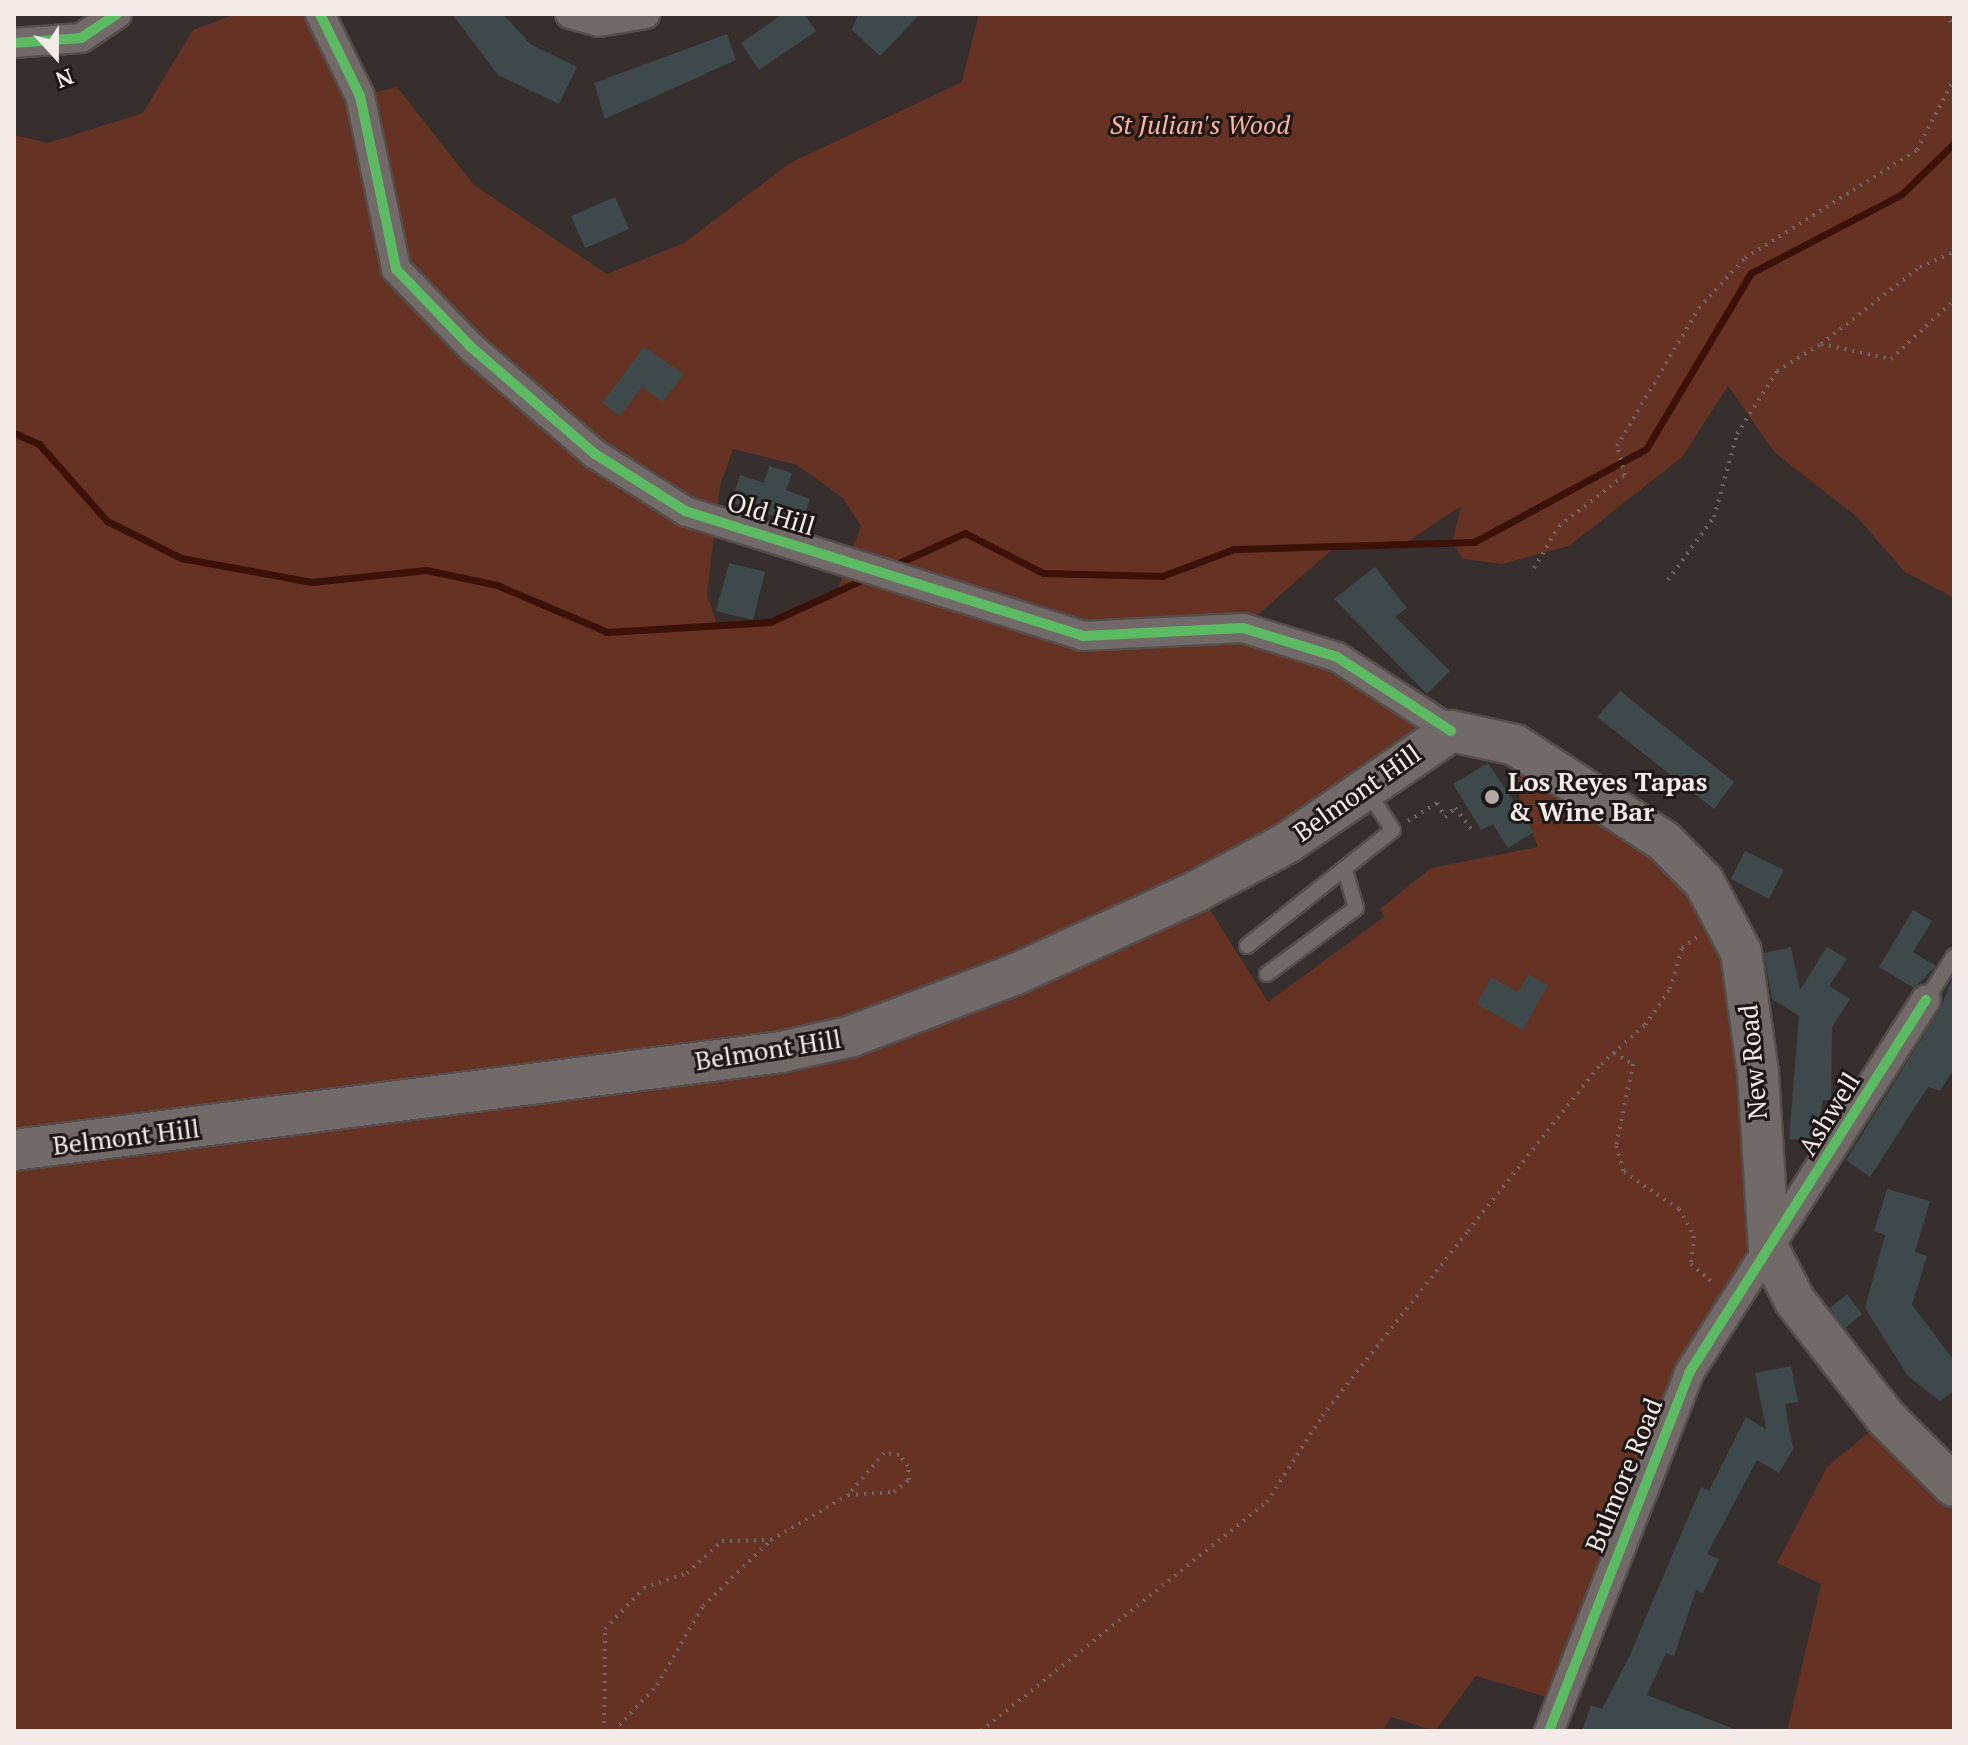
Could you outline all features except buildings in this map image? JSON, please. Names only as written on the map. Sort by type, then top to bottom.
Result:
[{"type":"main road","name":"Belmont Hill","points":[[14,1150],[781,1052],[852,1036],[1016,974],[1197,891],[1287,843],[1363,785],[1451,731]]},
{"type":"main road","name":"New Road","points":[[1451,731],[1515,745],[1664,841],[1704,882],[1741,952],[1758,1073],[1769,1250],[1795,1301],[1886,1418],[1954,1486]]},
{"type":"street","points":[[14,43],[81,38],[117,14]]},
{"type":"street","name":"Old Hill","points":[[320,14],[360,96],[396,269],[471,347],[595,454],[685,511],[1083,636],[1243,628],[1337,657],[1451,731]]},
{"type":"street","points":[[570,14],[599,22],[645,14]]},
{"type":"street","name":"Ashwell","points":[[1769,1250],[1926,1000]]},
{"type":"street","name":"Bulmore Road","points":[[1549,1731],[1689,1373],[1769,1250]]},
{"type":"lane","points":[[1247,946],[1346,872],[1393,830],[1363,785]]},
{"type":"lane","points":[[1267,974],[1356,908],[1346,872]]},
{"type":"lane","points":[[1926,1000],[1954,956]]},
{"type":"path","points":[[1945,14],[1954,25]]},
{"type":"path","points":[[1534,568],[1559,526],[1625,475],[1617,446],[1699,308],[1745,258],[1917,150],[1954,79]]},
{"type":"path","points":[[1668,580],[1714,517],[1754,397],[1777,371],[1821,344],[1920,267],[1954,252]]},
{"type":"path","points":[[1821,344],[1891,359],[1954,300]]},
{"type":"path","points":[[1393,830],[1437,803],[1445,817],[1455,808],[1474,832]]},
{"type":"path","points":[[981,1731],[1267,1502],[1322,1416],[1614,1053],[1670,989],[1682,948],[1722,917]]},
{"type":"path","points":[[1614,1053],[1633,1064],[1616,1146],[1624,1172],[1679,1209],[1694,1236],[1691,1264],[1711,1284],[1742,1293]]},
{"type":"path","points":[[614,1731],[657,1685],[703,1606],[771,1540],[848,1495],[884,1453],[899,1455],[908,1466],[909,1480],[894,1492],[848,1495]]},
{"type":"path","points":[[604,1731],[605,1629],[644,1588],[687,1573],[722,1541],[771,1540]]},
{"type":"green space","name":"St Julian's Wood","points":[[236,14],[320,14],[360,96],[397,87],[474,185],[607,274],[684,243],[790,163],[962,82],[979,14],[1954,14],[1954,598],[1905,572],[1856,516],[1775,453],[1728,386],[1682,457],[1569,546],[1502,564],[1463,559],[1452,543],[1461,506],[1404,544],[1336,546],[1244,627],[1337,657],[1451,731],[1198,891],[1268,1002],[1384,917],[1380,909],[1431,868],[1538,847],[1520,802],[1515,745],[1618,809],[1741,952],[1769,1250],[1689,1373],[1557,1700],[1476,1676],[1435,1731],[1391,1717],[1382,1731],[14,1731],[14,135],[48,143],[143,113],[193,30]],"holes":[[[733,449],[797,465],[843,498],[861,526],[837,591],[770,622],[717,625],[707,594],[720,486]]]},
{"type":"green space","points":[[1886,1418],[1954,1486],[1954,1731],[1787,1731],[1821,1584],[1777,1563],[1827,1467]]},
{"type":"waterway","points":[[901,562],[965,533],[1043,573],[1162,576],[1234,549],[1474,542],[1646,449],[1751,273],[1902,194],[1954,143]]},
{"type":"waterway","points":[[14,433],[39,444],[107,521],[181,558],[312,582],[426,570],[497,585],[607,632],[770,622],[864,579]]},
{"type":"cycle path","points":[[14,43],[81,38],[117,14]]},
{"type":"cycle path","points":[[320,14],[360,96],[396,269],[471,347],[595,454],[685,511],[1083,636],[1243,628],[1337,657],[1451,731]]},
{"type":"cycle path","points":[[1549,1731],[1689,1373],[1926,1000]]},
{"type":"place","name":"Los Reyes Tapas & Wine Bar","points":[[1492,797]]}]
